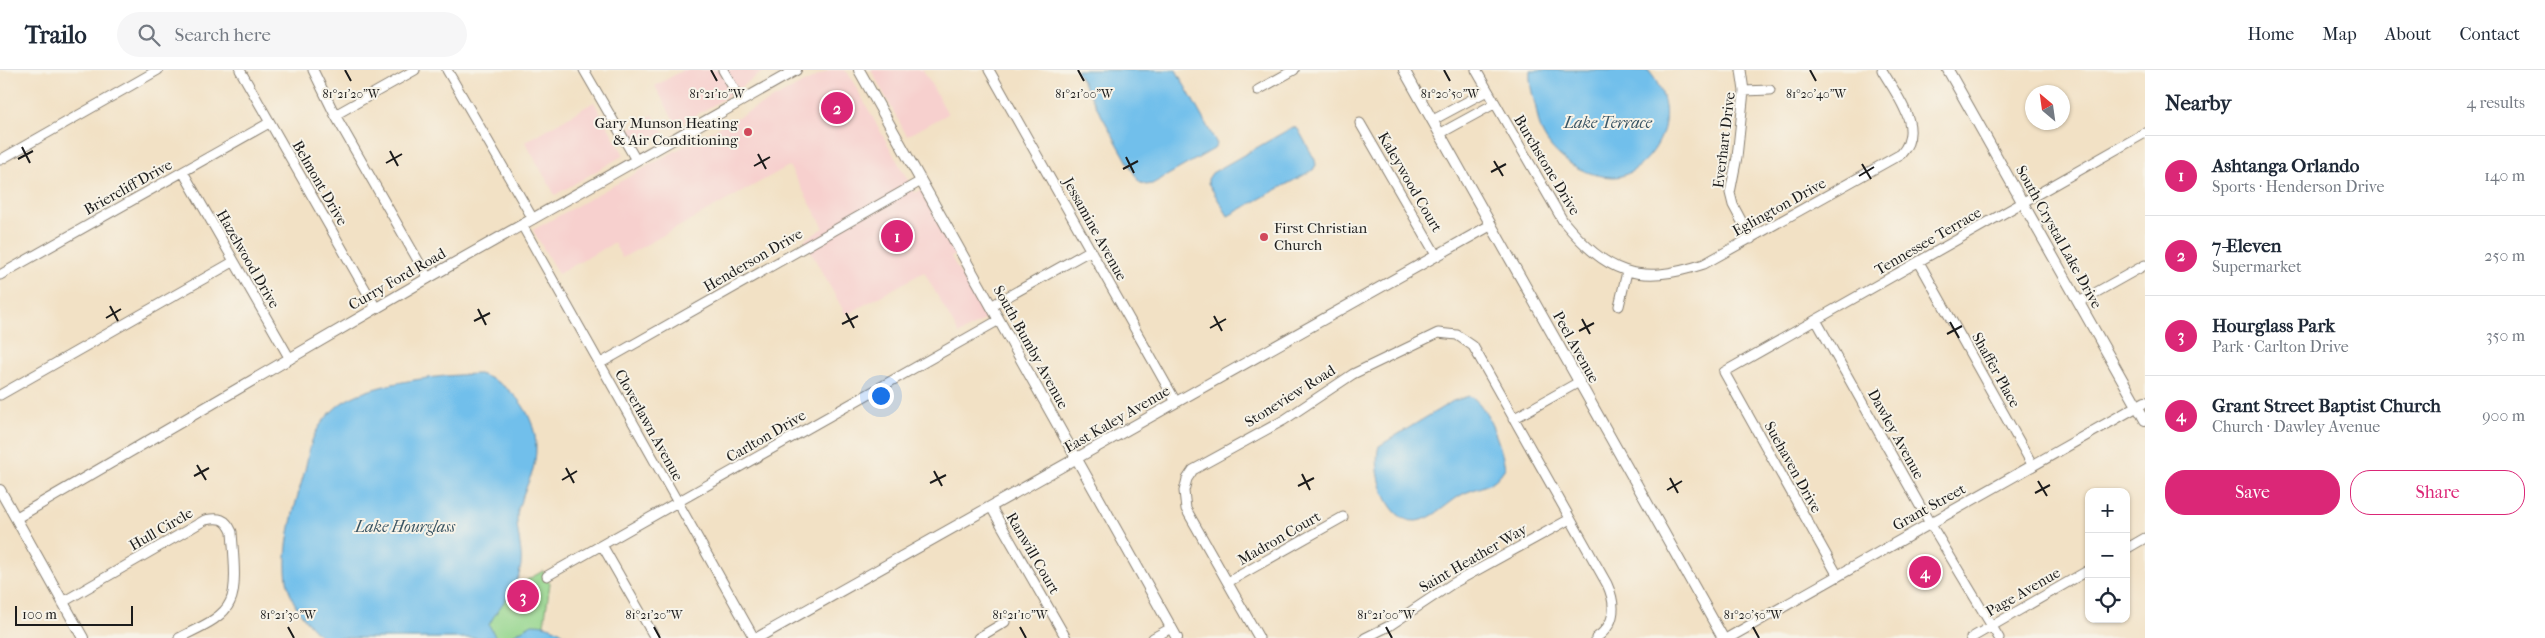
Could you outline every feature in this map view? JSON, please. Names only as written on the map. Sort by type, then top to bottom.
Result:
[{"type":"street","points":[[0,160],[158,70]]},
{"type":"street","name":"Belmont Drive","points":[[240,70],[376,308]]},
{"type":"street","points":[[313,70],[335,115],[428,278]]},
{"type":"street","points":[[335,115],[415,70]]},
{"type":"street","points":[[447,70],[533,219]]},
{"type":"street","points":[[584,70],[636,160]]},
{"type":"street","points":[[723,70],[741,101]]},
{"type":"street","name":"Curry Ford Road","points":[[16,518],[428,278],[796,70]]},
{"type":"street","name":"South Bumby Avenue","points":[[858,70],[1177,638]]},
{"type":"street","name":"Jessamine Avenue","points":[[989,70],[1176,402]]},
{"type":"street","points":[[1258,90],[1294,70]]},
{"type":"street","name":"Peel Avenue","points":[[1404,70],[1723,638]]},
{"type":"street","name":"Burchstone Drive","points":[[1476,70],[1563,221],[1594,254],[1610,266],[1627,272]]},
{"type":"street","name":"Everhart Drive","points":[[1741,70],[1744,91],[1737,157],[1730,192],[1733,205],[1751,239]]},
{"type":"street","name":"Eglington Drive","points":[[1627,272],[1646,275],[1684,270],[1704,264],[1900,154],[1909,145],[1911,130],[1909,118],[1882,70]]},
{"type":"street","name":"South Crystal Lake Drive","points":[[1948,70],[2079,302],[2141,404],[2145,420]]},
{"type":"street","points":[[1744,91],[1770,90]]},
{"type":"street","points":[[1433,120],[1487,91]]},
{"type":"street","points":[[1441,133],[1494,104]]},
{"type":"street","name":"Briercliff Drive","points":[[0,275],[269,122]]},
{"type":"street","name":"Kaleywood Court","points":[[1360,123],[1436,255]]},
{"type":"street","name":"Tennessee Terrace","points":[[1724,372],[2145,133]]},
{"type":"street","name":"Hazelwood Drive","points":[[183,172],[290,359]]},
{"type":"street","name":"Henderson Drive","points":[[599,364],[921,181]]},
{"type":"street","name":"Cloverlawn Avenue","points":[[522,225],[677,503],[761,637]]},
{"type":"street","name":"East Kaley Avenue","points":[[761,637],[1491,225]]},
{"type":"street","points":[[991,306],[1091,250]]},
{"type":"street","points":[[0,395],[233,262]]},
{"type":"street","name":"Shaffer Place","points":[[1919,262],[2034,466]]},
{"type":"street","points":[[2079,302],[2145,266]]},
{"type":"street","points":[[1619,306],[1627,272]]},
{"type":"street","name":"Carlton Drive","points":[[547,576],[999,320]]},
{"type":"street","name":"Dawley Avenue","points":[[1816,320],[1931,523],[1999,638]]},
{"type":"street","name":"Stoneview Road","points":[[1259,638],[1186,509],[1184,491],[1186,479],[1202,463],[1284,420],[1354,374],[1428,336],[1438,333],[1457,335],[1473,346],[1607,584],[1614,604],[1610,624],[1596,638]]},
{"type":"street","name":"Suehaven Drive","points":[[1724,372],[1838,576]]},
{"type":"street","points":[[1513,418],[1578,382]]},
{"type":"street","name":"Grant Street","points":[[1728,638],[2141,404]]},
{"type":"street","points":[[0,490],[83,638]]},
{"type":"street","name":"Ranwill Court","points":[[991,507],[1066,638]]},
{"type":"street","name":"Madron Court","points":[[1228,582],[1343,517]]},
{"type":"street","name":"Hull Circle","points":[[62,602],[205,520],[223,519],[229,523],[232,532],[233,590],[231,602],[215,618],[180,638]]},
{"type":"street","name":"Saint Heather Way","points":[[1365,638],[1389,626],[1452,584],[1570,520]]},
{"type":"street","points":[[2130,546],[2145,538]]},
{"type":"street","points":[[602,545],[655,638]]},
{"type":"street","name":"Page Avenue","points":[[1971,638],[2085,572]]},
{"type":"street","points":[[978,638],[1005,622]]},
{"type":"street","points":[[1153,638],[1172,628]]},
{"type":"shaded area","points":[[683,70],[766,70],[717,103],[677,126],[655,86]]},
{"type":"shaded area","points":[[829,70],[844,70],[848,73],[915,193],[921,190],[956,254],[951,257],[986,319],[959,334],[924,272],[846,315],[804,240],[824,228],[789,166],[622,258],[614,243],[558,274],[533,230],[726,123]]},
{"type":"shaded area","points":[[871,70],[923,70],[948,114],[907,136]]},
{"type":"shaded area","points":[[594,102],[624,155],[555,195],[525,142]]},
{"type":"shaded area","points":[[653,115],[664,133],[639,147],[629,129]]},
{"type":"green space","points":[[543,571],[550,583],[542,638],[491,638],[475,609]]},
{"type":"water","points":[[1076,70],[1176,70],[1217,144],[1214,149],[1152,184],[1146,185],[1139,182]]},
{"type":"water","name":"Lake Terrace","points":[[1530,70],[1648,70],[1662,93],[1665,105],[1666,117],[1660,140],[1644,162],[1626,174],[1614,177],[1592,174],[1581,170],[1561,157],[1546,140],[1539,124],[1531,87]]},
{"type":"water","points":[[1293,127],[1298,129],[1315,160],[1316,165],[1313,170],[1228,216],[1208,183],[1212,173]]},
{"type":"water","name":"Lake Hourglass","points":[[479,374],[494,380],[506,388],[526,411],[532,424],[536,454],[530,479],[517,516],[521,551],[519,574],[512,589],[489,625],[496,638],[323,638],[313,629],[296,606],[290,593],[286,563],[289,531],[311,444],[317,430],[328,415],[343,402],[372,389],[428,378]]},
{"type":"water","points":[[1469,396],[1482,407],[1493,427],[1505,468],[1491,482],[1457,497],[1434,514],[1422,520],[1406,519],[1389,504],[1384,492],[1378,467],[1377,456],[1379,446],[1453,401]]},
{"type":"water","points":[[532,624],[552,627],[569,638],[508,638]]},
{"type":"place","name":"7-Eleven","points":[[837,108]]},
{"type":"place","name":"Gary Munson Heating & Air Conditioning","points":[[748,132]]},
{"type":"place","name":"Ashtanga Orlando","points":[[897,236]]},
{"type":"place","name":"First Christian Church","points":[[1264,237]]},
{"type":"place","name":"Grant Street Baptist Church","points":[[1925,572]]},
{"type":"place","name":"Hourglass Park","points":[[523,596]]}]
